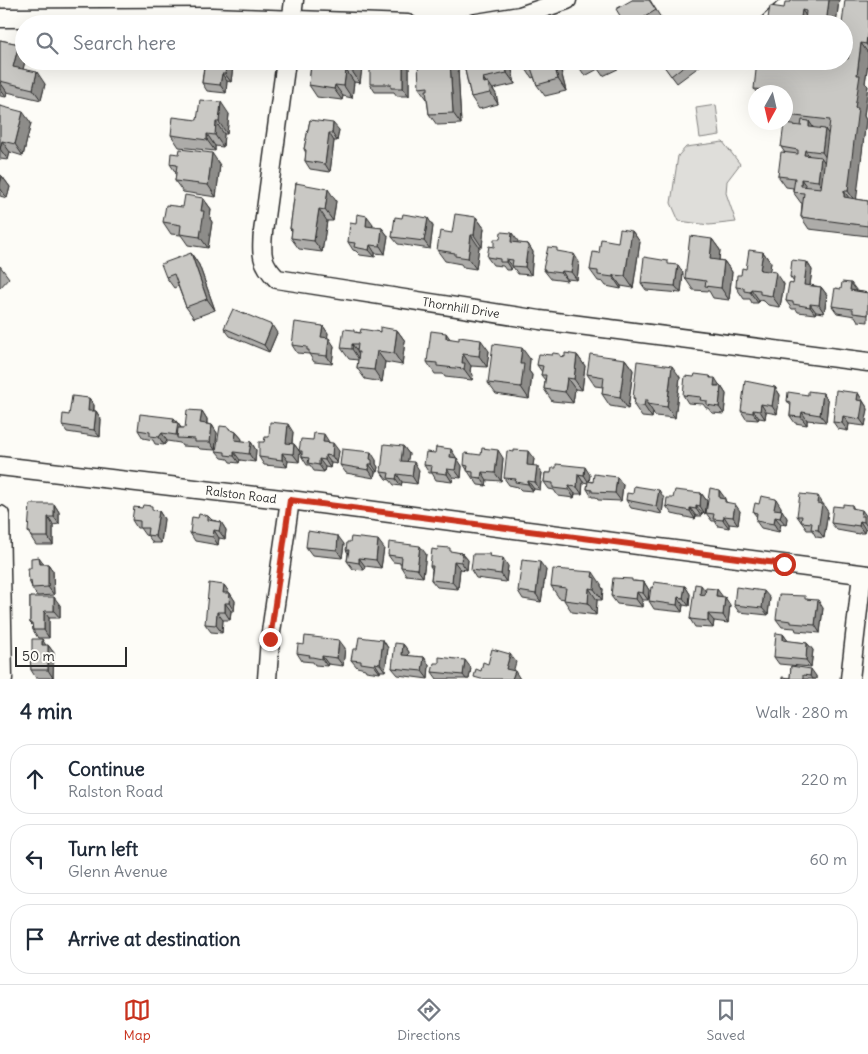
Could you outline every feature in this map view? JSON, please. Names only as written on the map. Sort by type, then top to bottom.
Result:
[{"type":"street","points":[[292,15],[294,0]]},
{"type":"street","points":[[523,15],[566,0]]},
{"type":"street","points":[[0,18],[15,18]]},
{"type":"street","name":"Thornhill Drive","points":[[285,70],[261,251],[266,268],[277,279],[540,320],[868,362]]},
{"type":"street","name":"Ralston Road","points":[[0,471],[290,500],[865,575]]},
{"type":"street","points":[[267,679],[270,639],[290,500]]},
{"type":"street","points":[[0,515],[3,679]]},
{"type":"street","points":[[850,679],[865,575]]},
{"type":"lane","points":[[771,15],[787,0]]},
{"type":"shaded area","points":[[716,105],[720,135],[700,138],[696,108]]},
{"type":"shaded area","points":[[723,142],[740,164],[727,181],[726,193],[736,222],[709,225],[679,221],[671,203],[678,156],[686,147]]},
{"type":"building","points":[[632,0],[649,0],[656,10],[648,15],[620,15],[616,9]]},
{"type":"building","points":[[791,0],[829,0],[827,15],[806,15],[806,11],[802,10],[801,15],[768,15],[770,6],[784,8],[785,2],[791,2]]},
{"type":"building","points":[[845,0],[868,0],[868,28],[866,44],[861,43],[857,75],[860,75],[855,108],[858,108],[848,191],[844,191],[844,197],[868,201],[868,226],[801,217],[804,193],[793,192],[795,178],[778,176],[781,152],[798,154],[798,150],[781,147],[783,130],[793,130],[793,125],[801,126],[802,120],[809,121],[809,127],[825,129],[822,152],[805,150],[804,155],[821,157],[818,181],[801,179],[801,186],[821,188],[830,120],[793,116],[793,85],[754,85],[756,70],[853,70],[853,15],[843,15]]},
{"type":"building","points":[[0,40],[15,43],[13,67],[15,70],[37,72],[33,89],[0,81]]},
{"type":"building","points":[[204,70],[226,70],[225,74],[222,74],[220,85],[202,83]]},
{"type":"building","points":[[310,70],[346,70],[344,86],[335,85],[334,89],[309,85]]},
{"type":"building","points":[[370,70],[403,70],[403,88],[391,88],[391,84],[370,84]]},
{"type":"building","points":[[418,70],[451,70],[453,113],[429,114],[426,90],[428,90],[428,87],[419,88]]},
{"type":"building","points":[[465,70],[506,70],[507,73],[483,78],[484,83],[488,82],[490,93],[471,97]]},
{"type":"building","points":[[532,70],[556,70],[558,79],[537,85]]},
{"type":"building","points":[[667,70],[679,70],[671,76]]},
{"type":"building","points":[[200,100],[221,102],[219,122],[216,122],[215,135],[207,134],[207,140],[171,135],[173,117],[197,120]]},
{"type":"building","points":[[0,106],[23,112],[15,144],[2,141],[0,149]]},
{"type":"building","points":[[310,120],[333,123],[332,133],[329,133],[325,164],[305,161],[306,150],[304,149]]},
{"type":"building","points":[[180,149],[212,153],[208,185],[175,181],[177,165],[170,164],[171,153],[179,154]]},
{"type":"building","points":[[296,183],[328,189],[325,210],[319,209],[314,241],[291,238],[292,229],[290,229]]},
{"type":"building","points":[[185,195],[203,198],[201,211],[204,211],[200,237],[180,234],[181,225],[163,222],[166,205],[183,207]]},
{"type":"building","points":[[357,214],[367,216],[366,226],[382,228],[380,246],[370,245],[369,250],[354,247],[355,243],[348,242],[350,223],[356,224]]},
{"type":"building","points":[[403,214],[428,218],[424,241],[392,237],[395,217],[402,218]]},
{"type":"building","points":[[455,214],[476,217],[468,258],[455,256],[455,253],[437,250],[440,231],[452,233]]},
{"type":"building","points":[[620,229],[632,231],[625,276],[598,275],[598,271],[590,270],[593,252],[599,253],[601,239],[618,242]]},
{"type":"building","points":[[501,232],[512,233],[511,242],[528,244],[525,267],[512,266],[513,260],[506,259],[506,262],[500,262],[500,259],[487,257],[489,246],[494,247],[494,239],[500,239]]},
{"type":"building","points":[[690,236],[712,239],[710,259],[724,261],[721,288],[705,286],[706,281],[685,278]]},
{"type":"building","points":[[548,247],[557,248],[557,251],[574,254],[571,272],[562,271],[561,273],[545,271],[543,269]]},
{"type":"building","points":[[749,250],[763,252],[760,270],[776,272],[772,296],[760,294],[760,290],[751,289],[750,292],[744,291],[744,288],[736,287],[737,275],[741,275],[742,268],[746,269]]},
{"type":"building","points":[[191,253],[207,299],[186,307],[174,274],[166,277],[161,264]]},
{"type":"building","points":[[644,257],[668,261],[668,264],[678,265],[675,286],[641,283]]},
{"type":"building","points":[[792,260],[807,262],[804,285],[821,287],[819,305],[810,304],[810,307],[786,301],[789,283],[793,284],[794,278],[790,277]]},
{"type":"building","points":[[842,282],[851,283],[850,290],[868,293],[868,315],[853,313],[853,309],[832,306],[835,288],[841,289]]},
{"type":"building","points":[[233,309],[272,325],[264,345],[224,328]]},
{"type":"building","points":[[295,322],[323,326],[321,337],[329,338],[327,356],[309,354],[307,347],[292,345]]},
{"type":"building","points":[[380,327],[397,330],[394,353],[377,351],[374,370],[357,368],[358,344],[352,344],[352,349],[341,348],[344,329],[360,333],[361,329],[380,332]]},
{"type":"building","points":[[431,331],[446,333],[446,338],[459,340],[459,337],[481,340],[479,356],[463,354],[462,363],[465,363],[464,369],[437,366],[437,363],[427,362]]},
{"type":"building","points":[[493,344],[522,348],[520,364],[524,364],[521,387],[488,383]]},
{"type":"building","points":[[553,353],[565,357],[565,353],[577,355],[574,379],[567,378],[565,392],[544,389],[546,375],[541,375],[543,366],[537,365],[539,354],[552,355]]},
{"type":"building","points":[[590,354],[625,359],[620,397],[602,394],[604,377],[587,374]]},
{"type":"building","points":[[637,361],[672,366],[667,407],[647,404],[648,400],[645,400],[644,406],[634,405]]},
{"type":"building","points":[[695,374],[715,378],[714,386],[721,386],[719,407],[707,405],[707,401],[700,400],[701,397],[683,395],[685,376],[694,377]]},
{"type":"building","points":[[745,381],[775,387],[772,406],[761,404],[760,411],[753,410],[753,413],[741,411]]},
{"type":"building","points":[[836,390],[858,393],[857,400],[863,401],[860,419],[843,416],[842,423],[833,422]]},
{"type":"building","points":[[808,391],[823,393],[820,415],[802,412],[801,417],[790,416],[791,402],[787,401],[788,392],[808,395]]},
{"type":"building","points":[[72,396],[89,398],[88,411],[96,411],[94,430],[62,425],[63,414],[69,415]]},
{"type":"building","points":[[187,410],[202,411],[200,423],[212,425],[210,442],[195,442],[195,439],[177,438],[178,428],[185,428]]},
{"type":"building","points":[[140,414],[174,418],[173,422],[178,423],[176,435],[162,433],[159,437],[150,436],[150,432],[138,430]]},
{"type":"building","points":[[270,422],[288,424],[286,443],[294,444],[293,454],[282,453],[282,460],[259,457],[259,442],[264,442],[265,437],[269,437]]},
{"type":"building","points":[[220,426],[229,427],[229,429],[236,432],[235,440],[251,442],[249,454],[234,452],[234,456],[216,451]]},
{"type":"building","points":[[314,433],[324,434],[323,442],[333,443],[332,456],[325,455],[325,460],[319,459],[319,465],[308,463],[309,458],[302,457],[302,451],[299,451],[301,439],[313,440]]},
{"type":"building","points":[[384,444],[403,446],[401,461],[414,462],[412,476],[397,474],[396,479],[388,478],[389,473],[381,472]]},
{"type":"building","points":[[436,447],[451,449],[450,457],[457,458],[455,470],[447,469],[447,474],[431,472],[432,466],[424,465],[426,452],[435,453]]},
{"type":"building","points":[[482,448],[498,450],[495,473],[482,472],[481,478],[473,477],[473,472],[467,471],[468,466],[464,465],[465,453],[481,455]]},
{"type":"building","points":[[342,449],[371,452],[370,459],[372,464],[369,464],[369,470],[340,465]]},
{"type":"building","points":[[514,450],[528,451],[527,465],[537,466],[535,482],[528,481],[528,484],[515,482],[516,479],[504,478],[507,451],[514,452]]},
{"type":"building","points":[[556,464],[585,467],[584,475],[578,474],[577,487],[569,486],[569,490],[553,488],[553,483],[544,482],[545,473],[551,473],[552,468],[556,468]]},
{"type":"building","points":[[594,474],[617,477],[615,493],[592,492],[592,490],[587,489],[588,481],[593,482]]},
{"type":"building","points":[[634,486],[659,490],[656,506],[626,500],[627,493],[633,494]]},
{"type":"building","points":[[710,488],[719,490],[719,498],[725,499],[725,502],[735,504],[733,517],[724,516],[723,520],[713,519],[714,514],[706,513]]},
{"type":"building","points":[[675,490],[701,493],[700,506],[696,505],[696,509],[690,508],[690,511],[666,506],[667,498],[673,498]]},
{"type":"building","points":[[800,494],[818,496],[817,503],[822,504],[818,530],[811,529],[812,523],[801,522],[802,516],[797,516]]},
{"type":"building","points":[[761,496],[776,499],[774,509],[782,510],[780,518],[775,517],[774,524],[756,521],[757,513],[753,512],[755,503],[759,504]]},
{"type":"building","points":[[30,504],[54,504],[54,517],[48,517],[48,537],[31,537],[30,532],[28,532]]},
{"type":"building","points":[[843,504],[852,505],[852,508],[862,510],[861,516],[864,516],[864,522],[860,521],[859,526],[831,523],[833,506],[843,507]]},
{"type":"building","points":[[143,505],[152,506],[152,510],[159,511],[155,536],[147,535],[148,528],[140,528],[140,521],[132,520],[134,507],[142,508]]},
{"type":"building","points":[[199,514],[208,516],[208,520],[221,522],[219,531],[214,530],[213,537],[190,533],[192,517],[198,518]]},
{"type":"building","points":[[308,531],[338,536],[337,550],[306,547]]},
{"type":"building","points":[[351,537],[378,540],[376,560],[359,558],[359,563],[347,561],[349,550],[346,550],[347,542],[350,542]]},
{"type":"building","points":[[389,542],[420,546],[417,569],[401,567],[402,557],[388,555]]},
{"type":"building","points":[[438,547],[450,548],[450,551],[462,553],[461,562],[454,561],[452,582],[431,580],[433,566],[430,566],[432,549],[437,550]]},
{"type":"building","points":[[473,554],[490,554],[489,556],[503,558],[501,574],[471,570]]},
{"type":"building","points":[[39,557],[40,564],[48,564],[48,587],[32,588],[31,581],[29,581],[28,568],[31,568],[31,558]]},
{"type":"building","points":[[522,560],[540,562],[536,594],[518,591]]},
{"type":"building","points":[[553,569],[593,572],[592,577],[595,578],[594,589],[589,588],[588,603],[564,600],[566,588],[551,586]]},
{"type":"building","points":[[613,578],[644,582],[643,593],[637,592],[636,599],[611,596]]},
{"type":"building","points":[[654,582],[685,586],[683,598],[678,597],[677,605],[649,601],[651,587],[653,588]]},
{"type":"building","points":[[209,583],[224,585],[223,593],[230,593],[229,603],[225,603],[225,612],[217,612],[216,625],[205,624]]},
{"type":"building","points":[[695,584],[701,585],[700,594],[705,595],[706,588],[717,589],[716,596],[725,597],[723,615],[708,614],[708,621],[690,619]]},
{"type":"building","points":[[736,587],[764,591],[762,608],[734,605]]},
{"type":"building","points":[[779,595],[805,596],[805,599],[818,600],[815,625],[791,623],[791,621],[776,619]]},
{"type":"building","points":[[30,597],[54,597],[54,611],[44,611],[44,630],[33,630],[32,623],[30,623]]},
{"type":"building","points":[[776,633],[783,634],[783,640],[807,643],[806,660],[774,657]]},
{"type":"building","points":[[305,636],[339,640],[337,658],[322,656],[322,659],[297,653],[298,644],[304,645]]},
{"type":"building","points":[[359,637],[383,640],[380,664],[375,663],[374,665],[351,660],[353,649],[357,649]]},
{"type":"building","points":[[32,639],[42,639],[42,645],[48,645],[48,670],[31,670]]},
{"type":"building","points":[[395,643],[403,644],[402,655],[424,657],[422,671],[392,668]]},
{"type":"building","points":[[492,649],[510,654],[506,669],[515,671],[512,679],[481,679],[474,677],[476,669],[481,671],[483,662],[488,664]]},
{"type":"building","points":[[439,657],[465,660],[463,675],[432,672],[434,663],[439,663]]},
{"type":"building","points":[[791,666],[811,669],[810,676],[803,675],[803,679],[782,679],[782,677],[790,678]]},
{"type":"route","points":[[270,639],[290,500],[784,564]]}]
